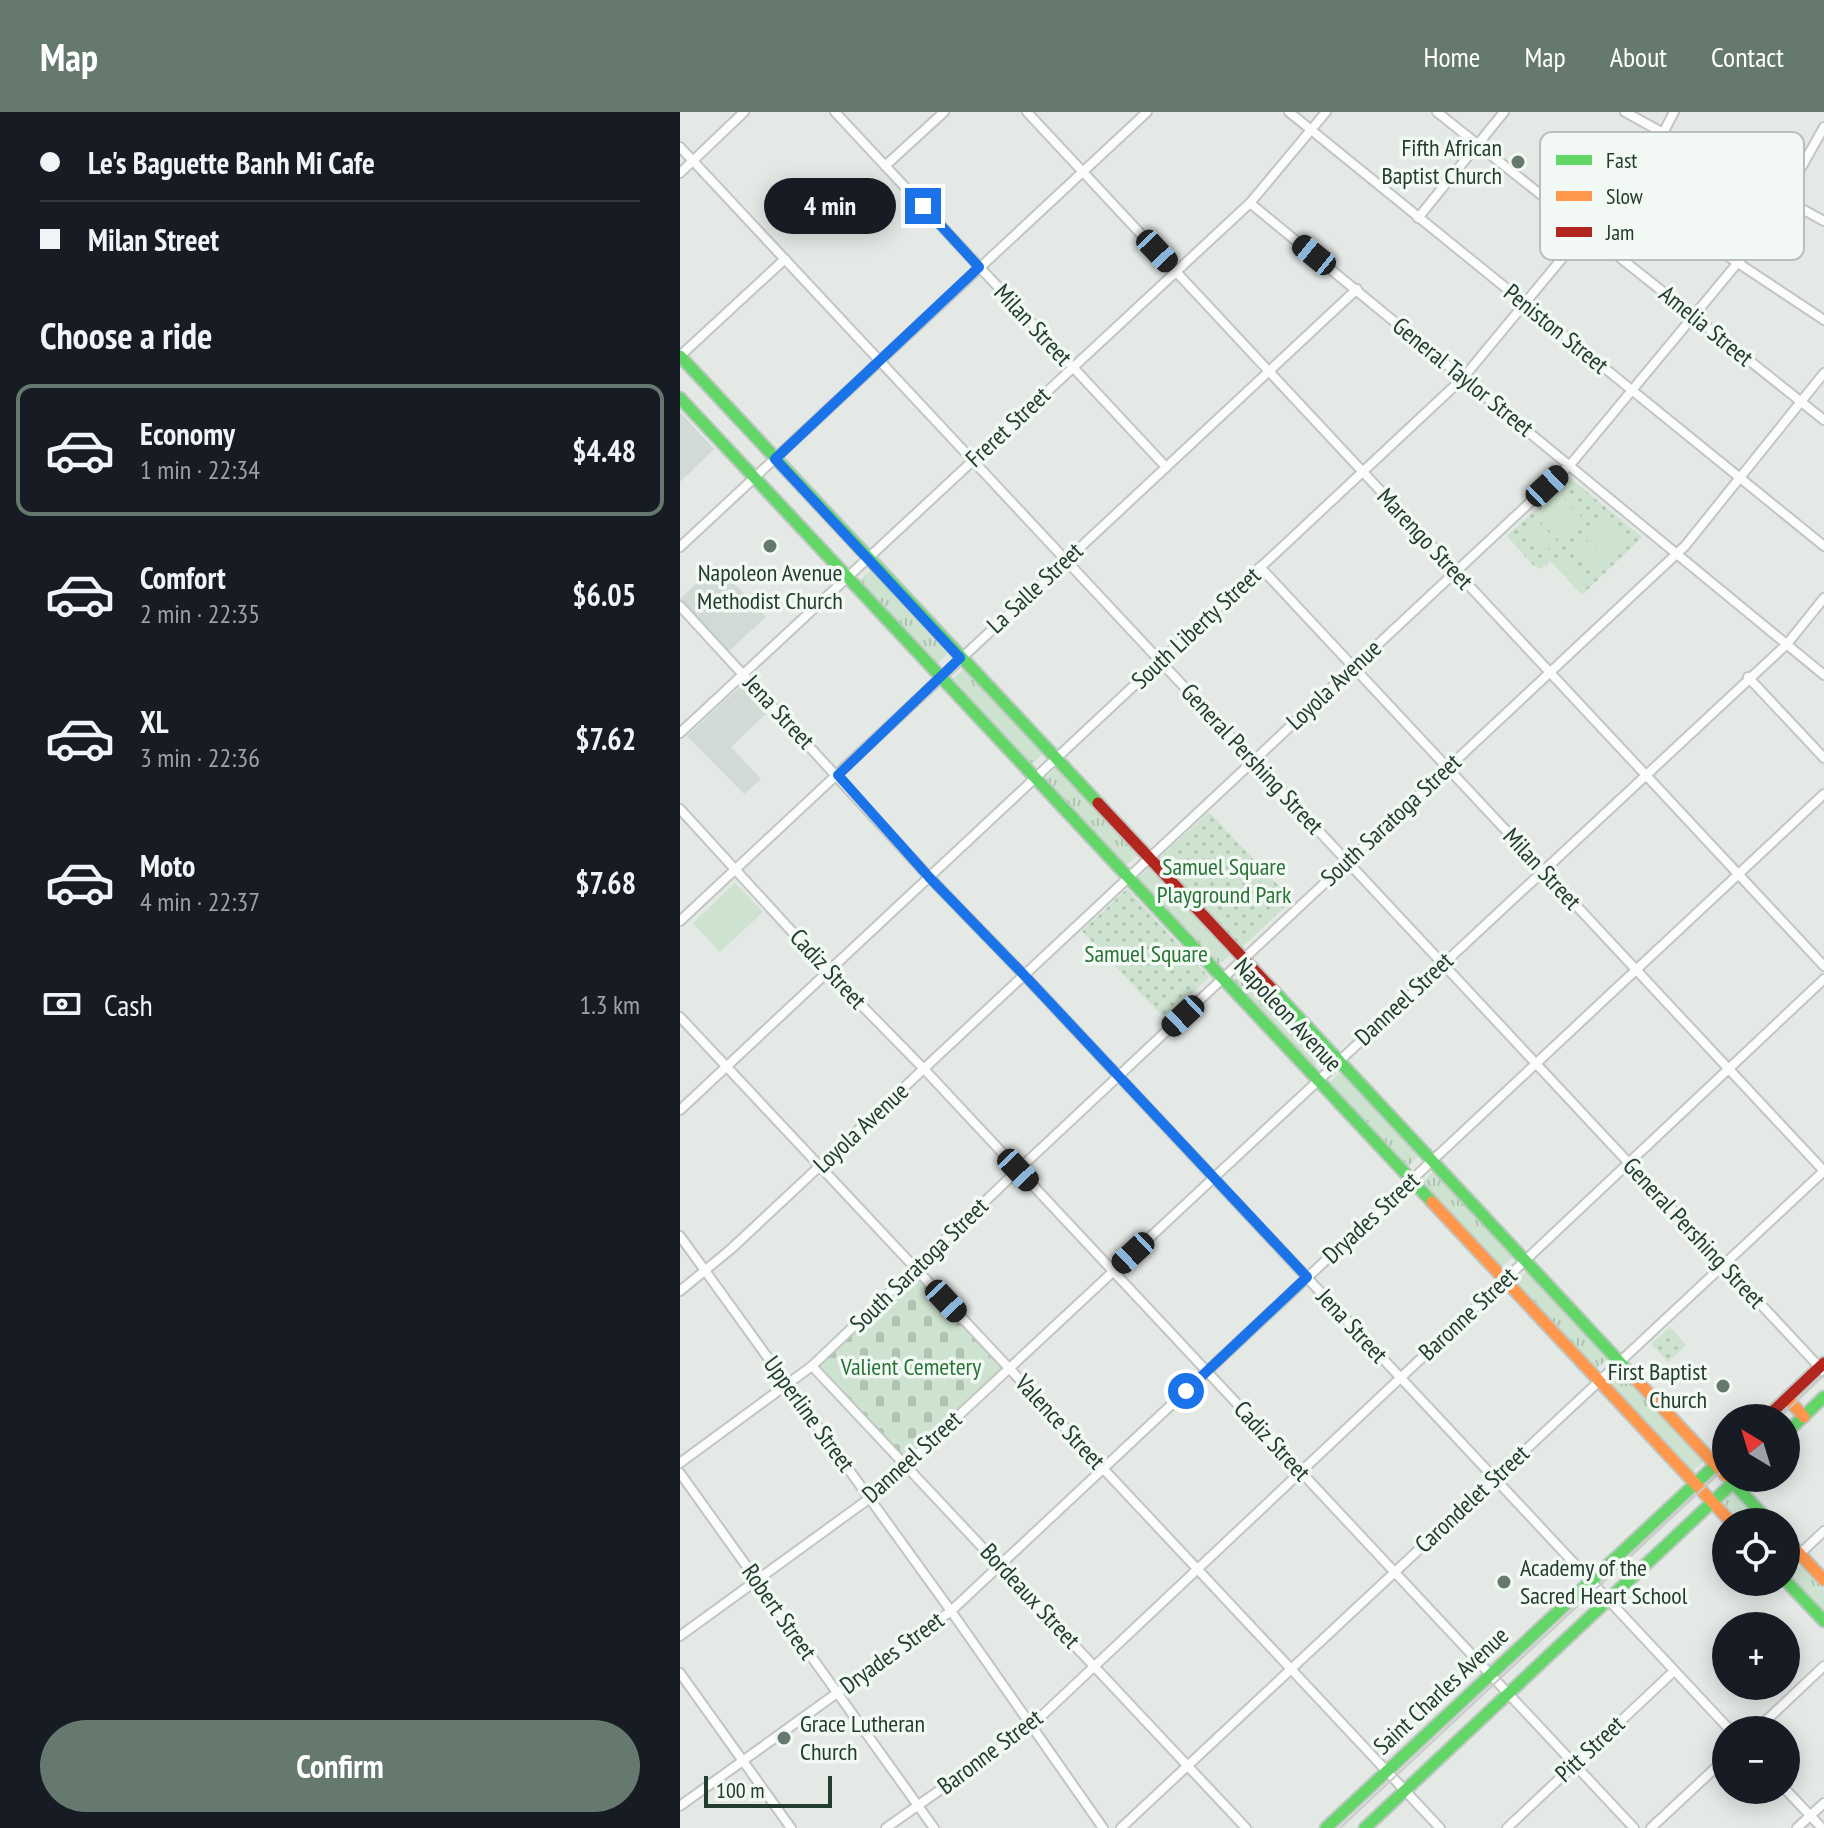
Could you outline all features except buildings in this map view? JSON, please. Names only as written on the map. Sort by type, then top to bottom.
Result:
[{"type":"main road","name":"Napoleon Avenue","points":[[680,356],[1712,1461]]},
{"type":"main road","name":"Napoleon Avenue","points":[[680,398],[1718,1508]]},
{"type":"main road","points":[[1781,1404],[1823,1367]]},
{"type":"main road","points":[[1800,1421],[1824,1397]]},
{"type":"main road","points":[[1787,1398],[1804,1417]]},
{"type":"main road","name":"Saint Charles Avenue","points":[[1326,1828],[1712,1469]]},
{"type":"main road","name":"Saint Charles Avenue","points":[[1365,1828],[1721,1492]]},
{"type":"main road","name":"Napoleon Avenue","points":[[1743,1492],[1758,1508]]},
{"type":"main road","points":[[1800,1555],[1824,1580]]},
{"type":"main road","points":[[1800,1596],[1824,1621]]},
{"type":"street","points":[[680,173],[744,112]]},
{"type":"street","name":"Milan Street","points":[[835,112],[1166,467]]},
{"type":"street","points":[[885,166],[944,112]]},
{"type":"street","name":"Marengo Street","points":[[1027,112],[1824,966]]},
{"type":"street","name":"Peniston Street","points":[[1289,112],[1824,546]]},
{"type":"street","name":"Freret Street","points":[[680,733],[1250,203],[1326,112]]},
{"type":"street","name":"Amelia Street","points":[[1437,112],[1540,194]]},
{"type":"street","points":[[1418,218],[1504,112]]},
{"type":"street","points":[[1625,112],[1661,132]]},
{"type":"street","name":"South Liberty Street","points":[[1664,132],[1674,112]]},
{"type":"street","points":[[680,547],[1144,113]]},
{"type":"street","name":"Loyola Avenue","points":[[1804,162],[1824,127]]},
{"type":"street","name":"General Pershing Street","points":[[680,147],[1823,1367]]},
{"type":"street","name":"General Taylor Street","points":[[1250,203],[1824,675]]},
{"type":"street","points":[[1804,210],[1824,221]]},
{"type":"street","points":[[680,356],[785,259]]},
{"type":"street","name":"South Liberty Street","points":[[680,1110],[1463,378],[1562,260]]},
{"type":"street","name":"Amelia Street","points":[[1624,260],[1824,420]]},
{"type":"street","points":[[1732,260],[1824,320]]},
{"type":"street","name":"Loyola Avenue","points":[[680,1291],[706,1272],[1570,465],[1738,260]]},
{"type":"street","name":"La Salle Street","points":[[680,921],[1357,289]]},
{"type":"street","name":"South Saratoga Street","points":[[680,1463],[812,1366],[1678,553],[1824,373]]},
{"type":"street","name":"Milan Street","points":[[1260,567],[1824,1171]]},
{"type":"street","name":"Danneel Street","points":[[680,1636],[870,1498],[1748,677],[1787,644],[1824,598]]},
{"type":"street","name":"Jena Street","points":[[680,606],[929,877],[1717,1716]]},
{"type":"street","points":[[1748,677],[1824,758]]},
{"type":"street","name":"Dryades Street","points":[[680,1806],[951,1611],[1824,794]]},
{"type":"street","name":"Cadiz Street","points":[[680,809],[828,971],[924,1069],[1634,1828]]},
{"type":"street","name":"Baronne Street","points":[[886,1828],[1032,1725],[1824,979]]},
{"type":"street","name":"Valence Street","points":[[680,1017],[1440,1828]]},
{"type":"street","name":"Carondelet Street","points":[[1121,1828],[1824,1171]]},
{"type":"street","name":"Upperline Street","points":[[680,1236],[951,1611],[1103,1828]]},
{"type":"street","name":"Bordeaux Street","points":[[812,1366],[1246,1828]]},
{"type":"street","name":"Robert Street","points":[[680,1473],[934,1828]]},
{"type":"street","points":[[1800,1553],[1824,1531]]},
{"type":"street","points":[[1771,1716],[1824,1666]]},
{"type":"street","name":"Pitt Street","points":[[1507,1828],[1674,1671]]},
{"type":"street","points":[[680,1673],[791,1828]]},
{"type":"street","points":[[1651,1828],[1712,1771]]},
{"type":"street","points":[[1797,1828],[1824,1803]]},
{"type":"street","points":[[1799,1804],[1822,1828]]},
{"type":"shaded area","points":[[680,412],[714,449],[680,482]]},
{"type":"shaded area","points":[[716,564],[766,617],[728,652],[680,599]]},
{"type":"shaded area","points":[[741,686],[746,687],[769,711],[731,747],[761,779],[744,794],[687,736]]},
{"type":"green space","points":[[1570,478],[1642,537],[1582,595],[1550,561],[1541,569],[1534,566],[1507,536]]},
{"type":"green space","points":[[1561,495],[1582,517],[1572,527],[1551,505]]},
{"type":"green space","points":[[1548,507],[1569,530],[1559,539],[1538,517]]},
{"type":"green space","points":[[1610,516],[1631,538],[1621,548],[1600,526]]},
{"type":"green space","points":[[1536,519],[1557,541],[1546,551],[1525,529]]},
{"type":"green space","points":[[1597,529],[1617,551],[1607,561],[1586,539]]},
{"type":"green space","points":[[1582,542],[1603,564],[1593,574],[1572,552]]},
{"type":"green space","points":[[1569,555],[1589,578],[1579,587],[1558,565]]},
{"type":"green space","points":[[871,570],[949,653],[936,665],[858,582]]},
{"type":"green space","points":[[964,669],[1043,754],[1030,766],[951,681]]},
{"type":"green space","points":[[1056,768],[1138,855],[1124,867],[1043,781]]},
{"type":"green space","name":"Samuel Square Playground Park","points":[[1209,812],[1292,900],[1240,949],[1157,860]]},
{"type":"green space","points":[[1149,868],[1230,955],[1217,966],[1137,880]]},
{"type":"green space","points":[[735,883],[763,912],[720,952],[693,923]]},
{"type":"green space","name":"Samuel Square","points":[[1127,889],[1209,977],[1165,1019],[1082,931]]},
{"type":"green space","points":[[1245,970],[1325,1056],[1312,1068],[1232,982]]},
{"type":"green space","points":[[1340,1073],[1419,1156],[1406,1168],[1327,1084]]},
{"type":"green space","points":[[1433,1172],[1513,1257],[1500,1268],[1421,1184]]},
{"type":"green space","name":"Valient Cemetery","points":[[916,1269],[1010,1368],[906,1464],[812,1366]]},
{"type":"green space","points":[[1526,1272],[1608,1359],[1595,1370],[1514,1283]]},
{"type":"green space","points":[[1670,1327],[1686,1345],[1668,1362],[1651,1344]]},
{"type":"green space","points":[[1621,1373],[1704,1461],[1691,1473],[1608,1384]]},
{"type":"green space","points":[[1734,1492],[1748,1508],[1723,1508],[1720,1505]]},
{"type":"green space","points":[[1800,1566],[1824,1590],[1824,1615],[1800,1590]]},
{"type":"tram line","points":[[1794,1404],[1824,1375]]},
{"type":"tram line","points":[[1340,1828],[1712,1480]]},
{"type":"traffic: fast","points":[[680,356],[1098,803]]},
{"type":"traffic: fast","points":[[680,398],[1432,1202]]},
{"type":"traffic: fast","points":[[1273,990],[1628,1371]]},
{"type":"traffic: fast","points":[[1800,1420],[1824,1397]]},
{"type":"traffic: fast","points":[[1326,1828],[1712,1468]]},
{"type":"traffic: fast","points":[[1365,1828],[1723,1492]]},
{"type":"traffic: fast","points":[[1741,1492],[1757,1508]]},
{"type":"traffic: fast","points":[[1800,1596],[1824,1621]]},
{"type":"traffic: slow","points":[[1432,1202],[1718,1508]]},
{"type":"traffic: slow","points":[[1628,1371],[1712,1461]]},
{"type":"traffic: slow","points":[[1787,1398],[1804,1417]]},
{"type":"traffic: slow","points":[[1800,1554],[1824,1580]]},
{"type":"traffic: jam","points":[[1098,803],[1273,990]]},
{"type":"traffic: jam","points":[[1781,1404],[1824,1363]]},
{"type":"place","name":"Fifth African Baptist Church","points":[[1518,162]]},
{"type":"place","name":"Napoleon Avenue Methodist Church","points":[[770,546]]},
{"type":"place","name":"First Baptist Church","points":[[1723,1386]]},
{"type":"place","name":"Academy of the Sacred Heart School","points":[[1504,1582]]},
{"type":"place","name":"Grace Lutheran Church","points":[[784,1738]]},
{"type":"route","points":[[923,206],[979,267],[775,459],[960,658],[838,775],[929,877],[1307,1277],[1186,1391]]}]
